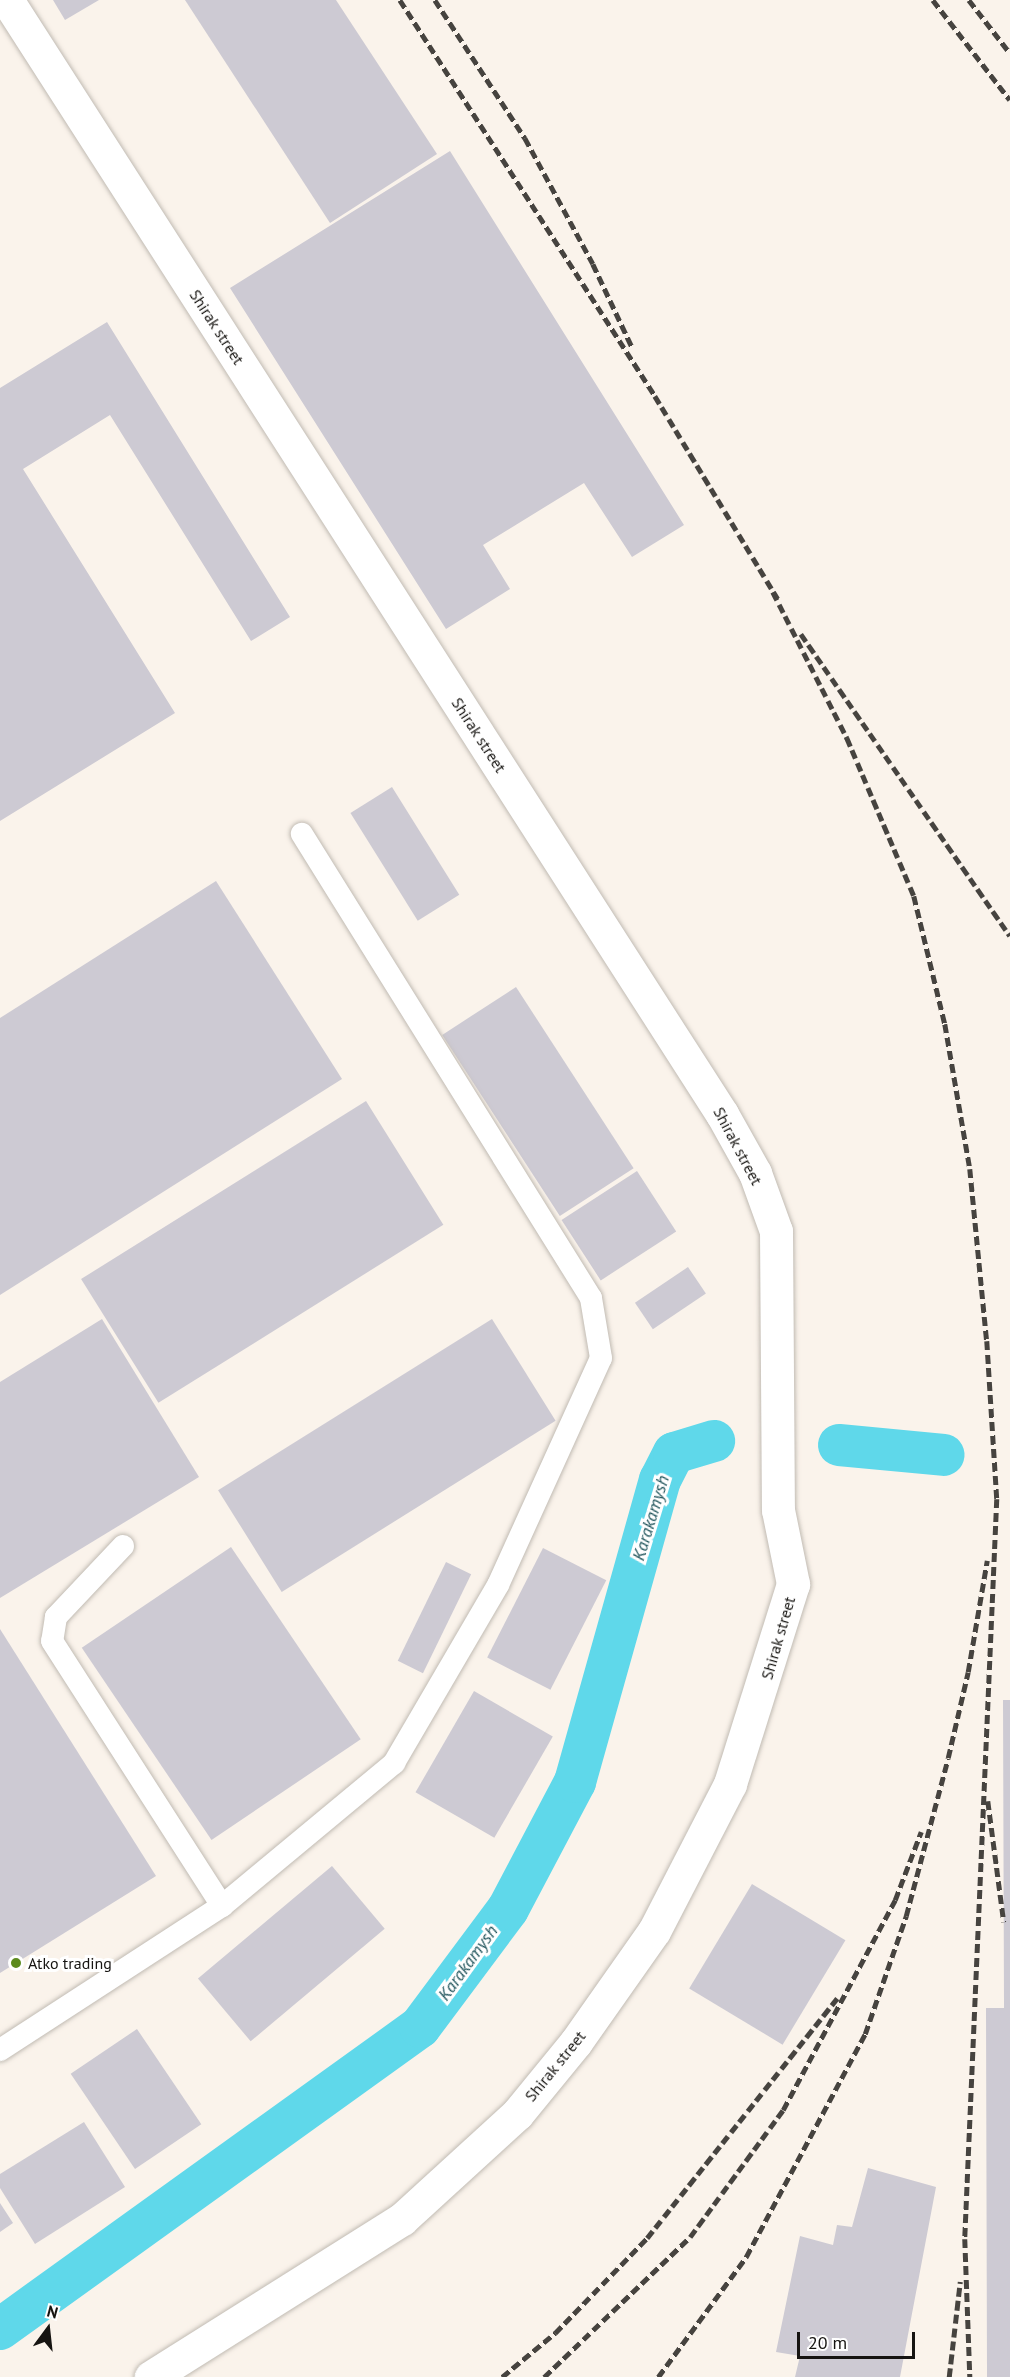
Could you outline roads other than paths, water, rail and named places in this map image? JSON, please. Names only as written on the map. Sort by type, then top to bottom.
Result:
[{"type":"street","name":"Shirak street","points":[[7,0],[722,1114],[755,1173],[776,1231],[778,1510],[793,1584],[730,1784],[654,1931],[576,2042],[517,2114],[402,2219],[151,2377]]},
{"type":"lane","points":[[0,2050],[222,1906],[394,1763],[498,1586],[601,1358],[591,1298],[302,834]]},
{"type":"lane","points":[[123,1546],[56,1617],[52,1641],[222,1906]]},
{"type":"waterway","name":"Karakamysh","points":[[0,2329],[420,2027],[508,1909],[575,1782],[660,1480],[674,1453],[714,1441]]},
{"type":"waterway","name":"Karakamysh","points":[[839,1445],[944,1455]]},
{"type":"railway","points":[[400,0],[655,396],[778,599]]},
{"type":"railway","points":[[435,0],[525,138],[593,264],[633,349]]},
{"type":"railway","points":[[933,0],[1010,100]]},
{"type":"railway","points":[[969,0],[1010,53]]},
{"type":"railway","points":[[773,592],[847,738],[914,896],[945,1024],[970,1169],[987,1341],[997,1499],[965,2239],[970,2377]]},
{"type":"railway","points":[[801,634],[1010,936]]},
{"type":"railway","points":[[658,2377],[746,2257],[865,2034],[906,1916],[948,1758],[968,1672],[987,1561]]},
{"type":"railway","points":[[988,1801],[1004,1922]]},
{"type":"railway","points":[[544,2377],[690,2237],[783,2110],[895,1900],[921,1832]]},
{"type":"railway","points":[[502,2377],[555,2333],[647,2238],[837,1998]]},
{"type":"railway","points":[[949,2377],[960,2282]]},
{"type":"place","name":"Atko trading","points":[[16,1963]]}]
